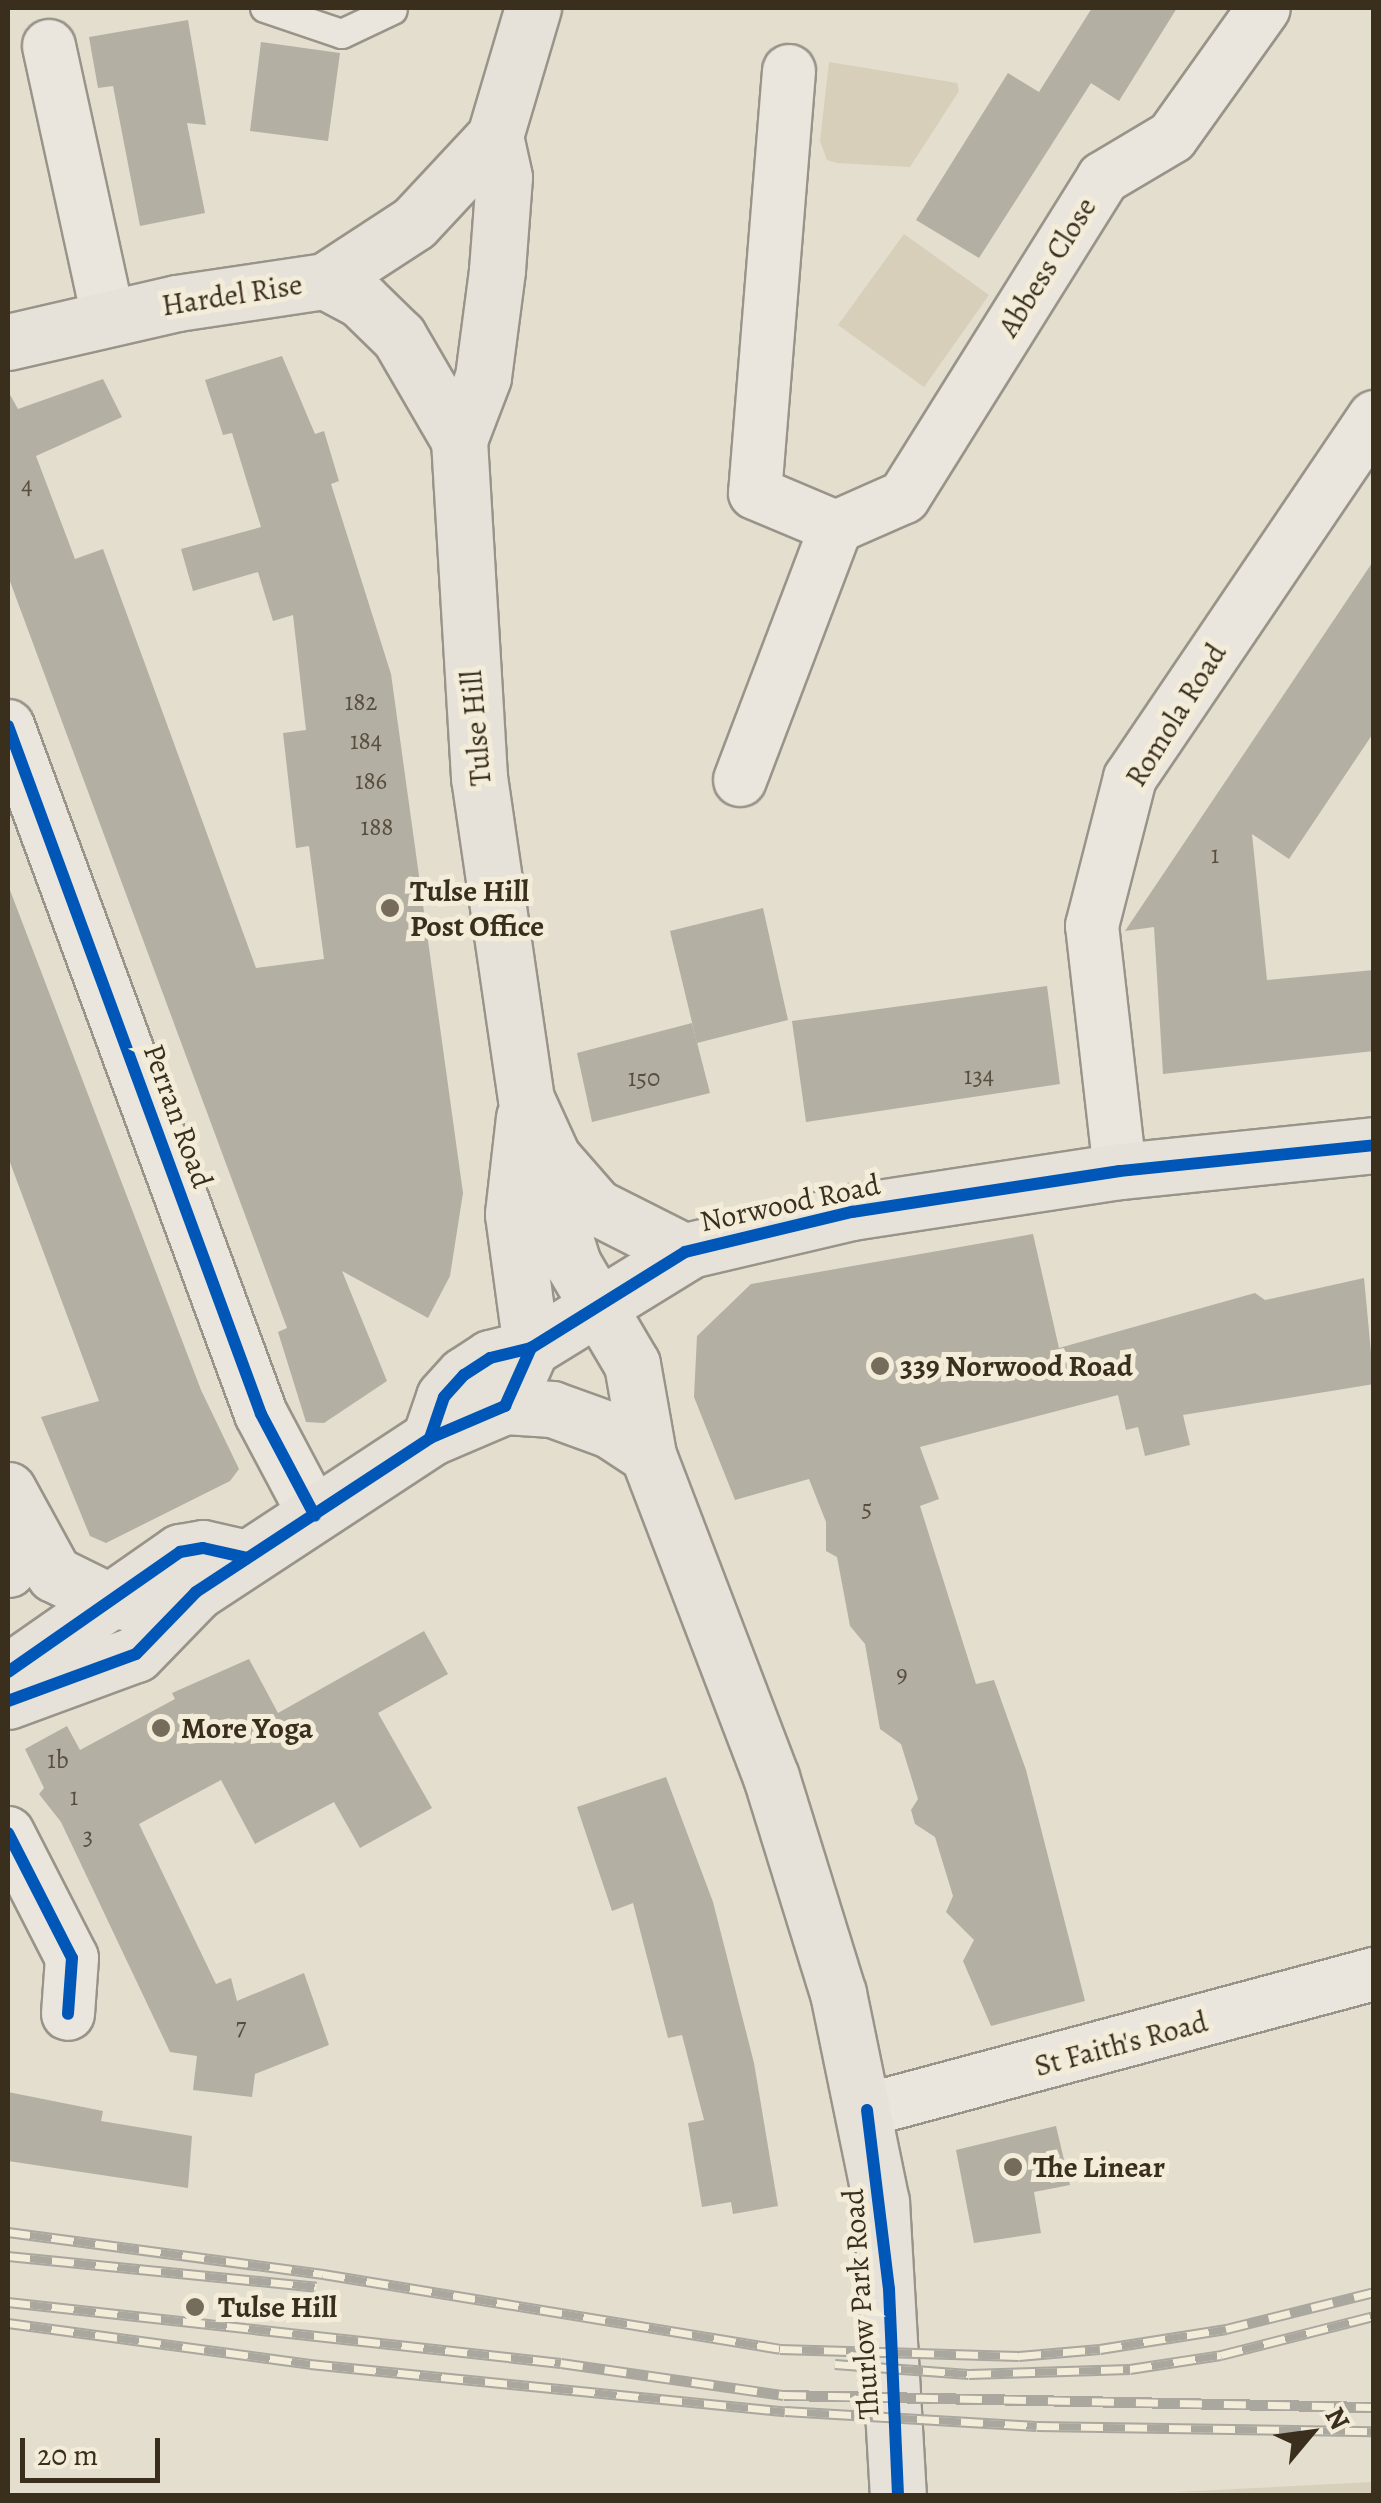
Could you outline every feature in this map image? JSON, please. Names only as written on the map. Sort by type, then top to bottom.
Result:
[{"type":"main road","name":"Tulse Hill","points":[[325,281],[414,222],[494,136],[533,8]]},
{"type":"main road","name":"Tulse Hill","points":[[494,136],[504,177],[497,270],[483,377],[459,440],[479,776],[526,1099],[552,1158],[562,1235],[600,1307]]},
{"type":"main road","name":"Hardel Rise","points":[[8,342],[108,317],[325,281],[361,300],[399,336],[459,440]]},
{"type":"main road","points":[[505,1406],[531,1348],[521,1311],[512,1211],[526,1099]]},
{"type":"main road","name":"Norwood Road","points":[[430,1438],[444,1397],[464,1375],[490,1358],[531,1348],[685,1252],[852,1212],[1120,1171],[1374,1146]]},
{"type":"main road","name":"Norwood Road","points":[[552,1158],[596,1207],[685,1252]]},
{"type":"main road","name":"Thurlow Park Road","points":[[600,1307],[632,1364],[648,1455],[808,1886],[867,2110],[889,2289],[898,2496]]},
{"type":"main road","points":[[8,1700],[136,1654],[196,1592],[430,1438],[505,1406],[564,1413],[610,1430],[648,1455]]},
{"type":"main road","points":[[8,1569],[12,1503]]},
{"type":"main road","points":[[12,1503],[54,1574],[105,1599],[135,1604],[196,1592]]},
{"type":"main road","points":[[8,1672],[105,1599],[180,1552],[203,1548],[247,1558]]},
{"type":"street","name":"Abbess Close","points":[[836,527],[904,497],[1103,178],[1172,137],[1264,8]]},
{"type":"street","points":[[49,46],[108,317]]},
{"type":"street","points":[[740,780],[836,527],[755,493],[788,71]]},
{"type":"street","name":"Romola Road","points":[[1120,1171],[1092,926],[1130,778],[1374,417]]},
{"type":"street","name":"Perran Road","points":[[8,726],[261,1414],[315,1516]]},
{"type":"street","points":[[8,1833],[72,1958],[68,2014]]},
{"type":"street","name":"St Faith's Road","points":[[867,2110],[1374,1974]]},
{"type":"lane","points":[[266,8],[342,34],[394,10]]},
{"type":"shaded area","points":[[829,62],[957,83],[959,91],[910,167],[837,163],[827,160],[820,141]]},
{"type":"shaded area","points":[[904,234],[989,295],[924,387],[838,325]]},
{"type":"shaded area","points":[[1373,2482],[1373,2495],[1176,2492]]},
{"type":"building","points":[[1092,8],[1177,8],[1119,101],[1091,83],[979,258],[916,220],[1008,73],[1039,92]]},
{"type":"building","points":[[188,20],[206,125],[187,123],[205,213],[140,226],[113,86],[98,88],[89,37]]},
{"type":"building","points":[[261,42],[340,53],[328,141],[250,131]]},
{"type":"building","points":[[282,356],[315,434],[324,431],[339,481],[331,484],[391,674],[463,1193],[450,1276],[428,1318],[342,1271],[387,1381],[324,1423],[306,1422],[278,1332],[287,1328],[8,576],[8,391],[18,409],[103,379],[122,417],[36,456],[75,559],[103,549],[256,968],[324,959],[309,846],[296,848],[283,733],[306,730],[293,615],[273,621],[258,572],[193,591],[181,549],[261,527],[232,433],[223,435],[205,380]]},
{"type":"building","points":[[1374,560],[1374,732],[1289,859],[1252,834],[1267,980],[1374,970],[1374,1051],[1163,1074],[1154,927],[1125,931]]},
{"type":"building","points":[[8,885],[201,1390],[239,1469],[230,1481],[106,1543],[90,1536],[41,1417],[99,1401],[8,1157]]},
{"type":"building","points":[[763,908],[788,1020],[697,1043],[670,931]]},
{"type":"building","points":[[1047,986],[1060,1084],[806,1122],[792,1021]]},
{"type":"building","points":[[692,1023],[710,1093],[592,1122],[577,1053]]},
{"type":"building","points":[[1033,1234],[1059,1348],[1255,1293],[1265,1300],[1364,1278],[1374,1384],[1183,1415],[1190,1445],[1145,1456],[1138,1427],[1126,1430],[1118,1395],[920,1447],[939,1499],[920,1506],[976,1684],[994,1680],[1026,1770],[1085,2001],[991,2026],[963,1961],[974,1940],[946,1912],[953,1896],[935,1837],[915,1824],[911,1810],[918,1799],[901,1744],[880,1729],[865,1644],[850,1626],[837,1557],[826,1551],[826,1522],[809,1479],[735,1500],[694,1397],[697,1336],[751,1284]]},
{"type":"building","points":[[424,1631],[448,1674],[378,1713],[432,1808],[360,1848],[334,1802],[255,1844],[221,1780],[139,1824],[216,1984],[231,1978],[237,2001],[304,1973],[329,2045],[255,2074],[252,2097],[193,2090],[197,2056],[170,2052],[61,1822],[39,1794],[44,1788],[25,1749],[67,1726],[80,1750],[175,1699],[172,1693],[249,1659],[278,1713]]},
{"type":"building","points":[[666,1777],[713,1902],[754,2063],[778,2206],[733,2214],[731,2202],[702,2207],[688,2123],[704,2120],[682,2035],[668,2038],[633,1903],[612,1911],[577,1807]]},
{"type":"building","points":[[8,2092],[103,2111],[101,2121],[192,2136],[188,2188],[8,2161]]},
{"type":"building","name":"The Linear","points":[[1056,2126],[1070,2185],[1034,2192],[1041,2233],[974,2243],[956,2150]]},
{"type":"railway","points":[[8,2232],[323,2274],[780,2349],[1019,2356],[1100,2349],[1226,2329],[1374,2292]]},
{"type":"railway","points":[[8,2256],[316,2287]]},
{"type":"railway","points":[[8,2302],[561,2363],[784,2395],[1374,2407]]},
{"type":"railway","points":[[835,2364],[969,2374],[1130,2369],[1221,2355],[1374,2316]]},
{"type":"railway","points":[[8,2323],[310,2364],[785,2411],[1037,2426],[1374,2431]]},
{"type":"cycle path","points":[[8,726],[261,1414],[315,1516]]},
{"type":"cycle path","points":[[8,1701],[136,1654],[196,1592],[430,1438],[505,1406],[531,1348],[685,1252],[852,1212],[1120,1171],[1374,1145]]},
{"type":"cycle path","points":[[430,1438],[444,1397],[464,1375],[490,1358],[531,1348]]},
{"type":"cycle path","points":[[8,1672],[180,1552],[203,1548],[247,1558]]},
{"type":"cycle path","points":[[8,1833],[72,1958],[68,2014]]},
{"type":"cycle path","points":[[867,2110],[889,2289],[898,2496]]},
{"type":"place","name":"Tulse Hill Post Office","points":[[390,908]]},
{"type":"place","name":"339 Norwood Road","points":[[880,1366]]},
{"type":"place","name":"More Yoga","points":[[161,1728]]},
{"type":"place","name":"The Linear","points":[[1013,2167]]},
{"type":"place","name":"Tulse Hill","points":[[195,2307]]}]
